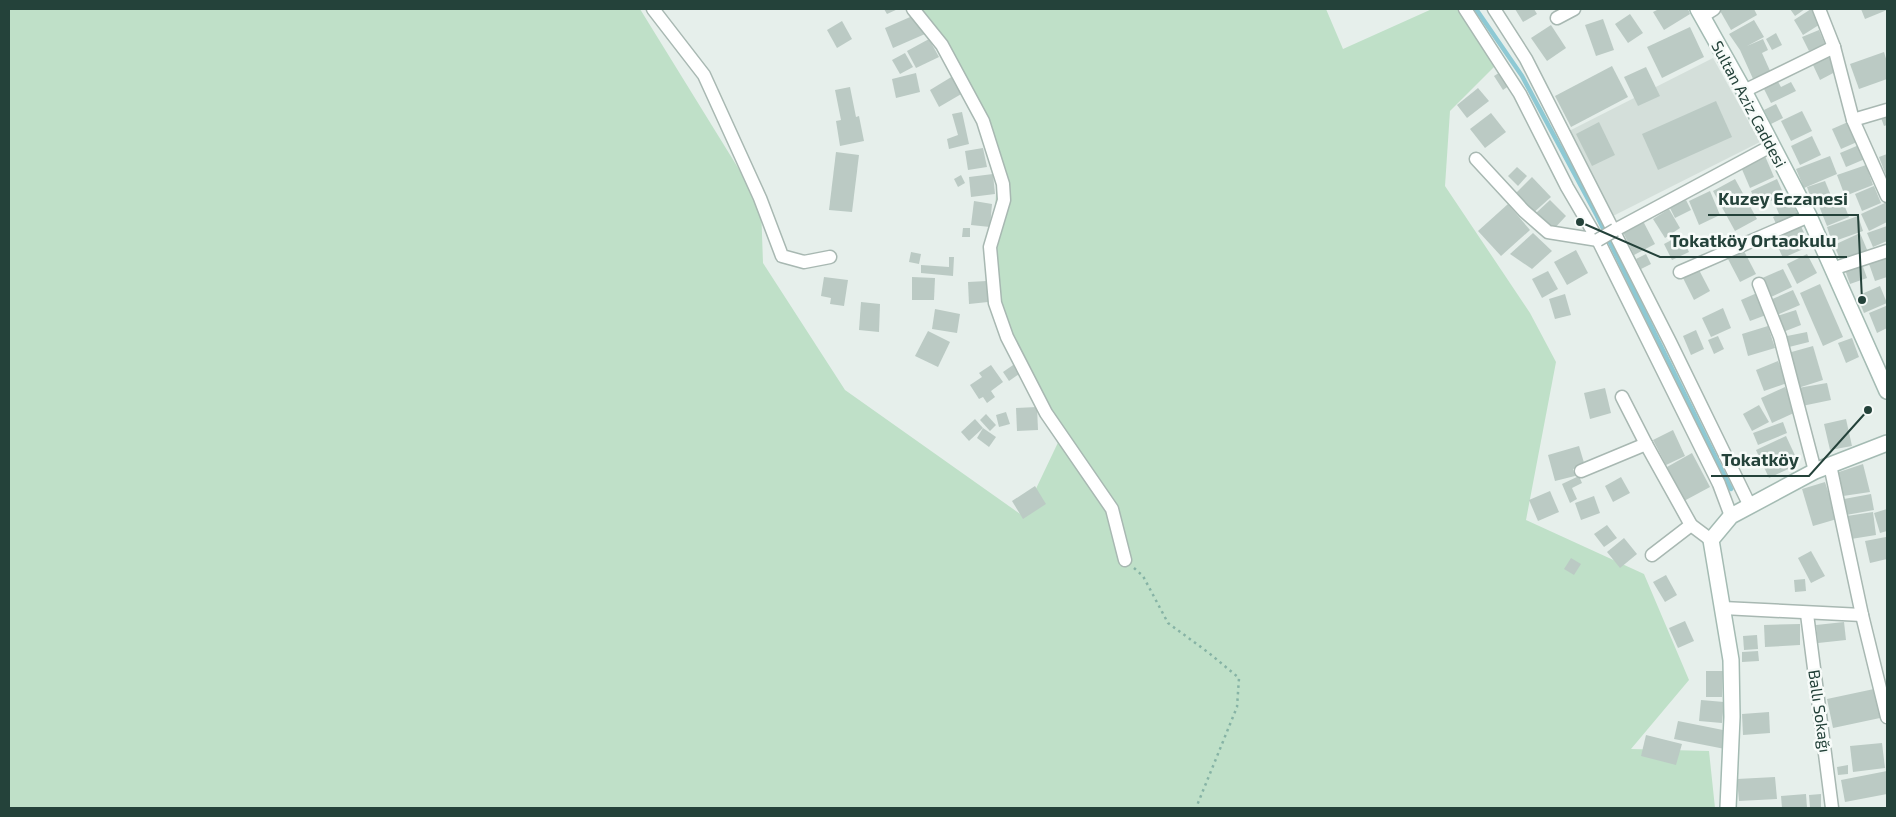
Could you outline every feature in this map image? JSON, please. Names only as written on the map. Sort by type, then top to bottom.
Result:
[{"type":"street","points":[[653,9],[704,75],[760,198],[782,256],[804,262],[830,257]]},
{"type":"street","points":[[913,9],[942,45],[983,122],[1003,184],[1004,200],[990,247],[995,303],[1008,337],[1046,413],[1112,509],[1125,560]]},
{"type":"street","points":[[1467,9],[1520,94],[1567,187],[1598,240],[1719,484],[1731,516]]},
{"type":"street","points":[[1494,9],[1526,59],[1670,342],[1750,506]]},
{"type":"street","points":[[1557,18],[1574,9]]},
{"type":"street","points":[[1819,9],[1834,47],[1853,120],[1887,196]]},
{"type":"street","name":"Sultan Aziz Caddesi","points":[[1705,11],[1771,146],[1809,216],[1887,391]]},
{"type":"street","points":[[1744,91],[1834,47]]},
{"type":"street","points":[[1853,120],[1887,110]]},
{"type":"street","points":[[1476,159],[1524,211],[1548,232],[1598,240],[1771,146]]},
{"type":"street","points":[[1680,272],[1809,216]]},
{"type":"street","points":[[1832,269],[1887,251]]},
{"type":"street","points":[[1758,284],[1780,337],[1815,471]]},
{"type":"street","points":[[1622,397],[1692,525],[1711,540],[1731,660],[1732,717],[1728,808]]},
{"type":"street","points":[[1711,540],[1731,516],[1815,471],[1887,443]]},
{"type":"street","points":[[1581,471],[1646,444]]},
{"type":"street","points":[[1830,465],[1862,615],[1887,717]]},
{"type":"street","points":[[1652,555],[1692,525]]},
{"type":"street","points":[[1723,608],[1807,614],[1862,615]]},
{"type":"street","name":"Ballı Sokağı","points":[[1807,614],[1832,808]]},
{"type":"path","points":[[1125,560],[1143,576],[1168,623],[1239,678],[1237,707],[1196,808]]},
{"type":"shaded area","points":[[1713,58],[1760,142],[1613,216],[1569,131]]},
{"type":"green space","points":[[9,9],[640,9],[761,205],[763,263],[845,390],[1023,516],[1063,432],[1022,361],[990,291],[998,162],[918,9],[1326,9],[1343,49],[1432,9],[1457,9],[1495,66],[1450,111],[1445,186],[1530,313],[1556,362],[1526,520],[1644,574],[1689,680],[1631,749],[1709,751],[1715,808],[9,808]]},
{"type":"building","points":[[884,9],[898,9],[887,14]]},
{"type":"building","points":[[1515,9],[1534,9],[1537,14],[1523,22]]},
{"type":"building","points":[[1659,9],[1688,9],[1690,14],[1664,30],[1653,12]]},
{"type":"building","points":[[1719,9],[1754,9],[1757,15],[1731,30]]},
{"type":"building","points":[[1790,9],[1805,9],[1795,16]]},
{"type":"building","points":[[1814,9],[1822,23],[1803,35],[1794,20]]},
{"type":"building","points":[[1861,9],[1886,9],[1887,10],[1865,19]]},
{"type":"building","points":[[917,14],[925,34],[893,48],[885,28]]},
{"type":"building","points":[[1630,14],[1643,33],[1628,43],[1615,24]]},
{"type":"building","points":[[1603,19],[1614,50],[1596,56],[1585,25]]},
{"type":"building","points":[[1754,20],[1764,37],[1747,46],[1763,39],[1768,50],[1762,53],[1771,73],[1754,81],[1740,50],[1729,34]]},
{"type":"building","points":[[842,21],[852,39],[837,48],[827,30]]},
{"type":"building","points":[[1551,25],[1566,48],[1547,61],[1531,38]]},
{"type":"building","points":[[1690,27],[1704,57],[1662,78],[1647,47]]},
{"type":"building","points":[[1819,30],[1825,44],[1809,51],[1802,37]]},
{"type":"building","points":[[1776,33],[1782,45],[1772,50],[1766,39]]},
{"type":"building","points":[[929,39],[939,57],[916,68],[907,51]]},
{"type":"building","points":[[1884,52],[1887,62],[1887,79],[1859,89],[1850,64]]},
{"type":"building","points":[[905,53],[913,67],[900,74],[892,60]]},
{"type":"building","points":[[1830,56],[1837,71],[1820,80],[1813,65]]},
{"type":"building","points":[[1612,66],[1628,97],[1571,127],[1555,96]]},
{"type":"building","points":[[1646,67],[1660,96],[1638,106],[1624,77]]},
{"type":"building","points":[[1502,71],[1510,85],[1503,90],[1494,76]]},
{"type":"building","points":[[916,73],[920,92],[896,98],[892,79]]},
{"type":"building","points":[[953,76],[963,93],[939,107],[930,90]]},
{"type":"building","points":[[1777,80],[1781,87],[1791,82],[1796,91],[1771,103],[1763,87]]},
{"type":"building","points":[[850,87],[856,117],[859,116],[864,141],[840,146],[836,121],[841,120],[835,90]]},
{"type":"building","points":[[1478,88],[1489,101],[1467,118],[1457,105]]},
{"type":"building","points":[[1716,101],[1732,137],[1658,170],[1642,134]]},
{"type":"building","points":[[1776,104],[1783,118],[1771,124],[1764,110]]},
{"type":"building","points":[[1802,111],[1812,131],[1791,141],[1781,121]]},
{"type":"building","points":[[962,112],[969,144],[949,149],[947,139],[958,135],[952,114]]},
{"type":"building","points":[[1491,113],[1506,132],[1485,148],[1470,129]]},
{"type":"building","points":[[1887,113],[1887,125],[1884,126],[1880,115]]},
{"type":"building","points":[[1599,122],[1615,155],[1592,166],[1576,134]]},
{"type":"building","points":[[1848,122],[1857,142],[1841,149],[1832,129]]},
{"type":"building","points":[[1812,136],[1821,155],[1800,165],[1791,146]]},
{"type":"building","points":[[1859,145],[1865,159],[1846,167],[1840,153]]},
{"type":"building","points":[[983,148],[987,167],[968,170],[965,151]]},
{"type":"building","points":[[836,152],[859,155],[852,212],[829,210]]},
{"type":"building","points":[[1887,154],[1887,178],[1879,157]]},
{"type":"building","points":[[1765,156],[1774,177],[1750,188],[1741,167]]},
{"type":"building","points":[[1830,156],[1837,174],[1804,188],[1796,169]]},
{"type":"building","points":[[1866,165],[1873,185],[1845,196],[1837,175]]},
{"type":"building","points":[[1517,167],[1527,176],[1518,186],[1508,176]]},
{"type":"building","points":[[993,174],[995,194],[971,197],[969,177]]},
{"type":"building","points":[[961,175],[965,183],[958,187],[954,179]]},
{"type":"building","points":[[1532,177],[1551,197],[1532,214],[1514,195]]},
{"type":"building","points":[[1735,179],[1757,219],[1735,231],[1713,191]]},
{"type":"building","points":[[1777,179],[1784,195],[1758,207],[1751,191]]},
{"type":"building","points":[[1825,181],[1832,198],[1813,204],[1807,187]]},
{"type":"building","points":[[1874,186],[1881,203],[1862,211],[1855,194]]},
{"type":"building","points":[[1710,191],[1720,215],[1699,225],[1689,201]]},
{"type":"building","points":[[1789,195],[1799,217],[1777,226],[1773,217],[1779,214],[1774,202]]},
{"type":"building","points":[[1841,197],[1849,217],[1827,226],[1819,206]]},
{"type":"building","points":[[1550,200],[1566,216],[1553,230],[1536,213]]},
{"type":"building","points":[[1686,200],[1691,210],[1675,218],[1670,208]]},
{"type":"building","points":[[974,201],[992,204],[990,227],[971,225]]},
{"type":"building","points":[[1887,202],[1887,222],[1869,231],[1861,214]]},
{"type":"building","points":[[1508,204],[1530,230],[1501,256],[1478,231]]},
{"type":"building","points":[[1669,209],[1680,228],[1665,238],[1653,219]]},
{"type":"building","points":[[1858,216],[1863,231],[1832,242],[1827,227]]},
{"type":"building","points":[[1643,221],[1655,244],[1634,255],[1623,232]]},
{"type":"building","points":[[1800,224],[1810,246],[1783,258],[1773,236]]},
{"type":"building","points":[[1887,226],[1887,241],[1873,247],[1867,233]]},
{"type":"building","points":[[963,228],[970,228],[970,237],[962,237]]},
{"type":"building","points":[[1533,233],[1552,251],[1532,269],[1510,254]]},
{"type":"building","points":[[1860,233],[1868,252],[1842,264],[1834,245]]},
{"type":"building","points":[[1681,235],[1689,252],[1672,260],[1664,244]]},
{"type":"building","points":[[1576,250],[1588,273],[1567,285],[1554,262]]},
{"type":"building","points":[[1744,251],[1756,274],[1740,282],[1728,259]]},
{"type":"building","points":[[911,252],[921,254],[919,264],[909,262]]},
{"type":"building","points":[[1646,254],[1651,264],[1641,269],[1636,259]]},
{"type":"building","points":[[1807,254],[1817,273],[1797,284],[1787,264]]},
{"type":"building","points":[[1887,255],[1887,277],[1875,281],[1868,261]]},
{"type":"building","points":[[949,257],[954,257],[953,276],[921,273],[921,265],[949,267]]},
{"type":"building","points":[[1861,261],[1867,278],[1850,284],[1844,267]]},
{"type":"building","points":[[1698,268],[1710,291],[1694,300],[1682,276]]},
{"type":"building","points":[[1783,269],[1792,287],[1769,298],[1760,279]]},
{"type":"building","points":[[1548,271],[1558,289],[1542,298],[1532,279]]},
{"type":"building","points":[[824,277],[848,280],[844,306],[830,304],[831,298],[821,296]]},
{"type":"building","points":[[912,277],[935,278],[934,300],[912,300]]},
{"type":"building","points":[[987,281],[988,302],[969,304],[968,282]]},
{"type":"building","points":[[1820,284],[1843,337],[1823,346],[1800,293]]},
{"type":"building","points":[[1880,286],[1887,303],[1864,313],[1857,296]]},
{"type":"building","points":[[1793,290],[1800,305],[1777,315],[1770,300]]},
{"type":"building","points":[[1757,293],[1766,315],[1750,321],[1741,300]]},
{"type":"building","points":[[1565,294],[1571,315],[1555,319],[1549,299]]},
{"type":"building","points":[[861,302],[880,304],[879,332],[859,330]]},
{"type":"building","points":[[1886,306],[1887,328],[1877,333],[1869,313]]},
{"type":"building","points":[[1723,308],[1731,328],[1711,337],[1702,318]]},
{"type":"building","points":[[935,309],[960,314],[957,333],[932,329]]},
{"type":"building","points":[[1796,310],[1801,325],[1783,332],[1777,316]]},
{"type":"building","points":[[1768,326],[1775,348],[1748,356],[1742,334]]},
{"type":"building","points":[[1696,330],[1704,349],[1691,355],[1683,336]]},
{"type":"building","points":[[928,331],[950,342],[938,367],[915,356]]},
{"type":"building","points":[[1807,332],[1809,342],[1785,348],[1782,337]]},
{"type":"building","points":[[1718,336],[1724,349],[1714,354],[1708,340]]},
{"type":"building","points":[[1852,338],[1859,357],[1846,363],[1838,343]]},
{"type":"building","points":[[1813,346],[1823,380],[1798,388],[1788,353]]},
{"type":"building","points":[[1778,361],[1787,383],[1764,391],[1756,370]]},
{"type":"building","points":[[1016,363],[1022,372],[1009,381],[1003,372]]},
{"type":"building","points":[[991,365],[1003,382],[991,391],[995,397],[987,403],[983,397],[979,399],[970,385],[982,377],[979,373]]},
{"type":"building","points":[[1827,383],[1831,400],[1802,406],[1798,388]]},
{"type":"building","points":[[1785,387],[1796,412],[1772,423],[1761,398]]},
{"type":"building","points":[[1605,388],[1611,413],[1590,419],[1584,393]]},
{"type":"building","points":[[1759,405],[1769,422],[1752,431],[1743,414]]},
{"type":"building","points":[[1037,407],[1038,430],[1017,431],[1016,408]]},
{"type":"building","points":[[1006,412],[1010,424],[999,427],[996,415]]},
{"type":"building","points":[[986,414],[996,425],[990,431],[980,420]]},
{"type":"building","points":[[975,419],[983,428],[969,441],[961,432]]},
{"type":"building","points":[[1846,419],[1852,446],[1830,450],[1824,424]]},
{"type":"building","points":[[1783,422],[1787,433],[1758,445],[1753,433]]},
{"type":"building","points":[[983,428],[996,437],[989,447],[977,438]]},
{"type":"building","points":[[1673,430],[1685,456],[1666,465],[1653,440]]},
{"type":"building","points":[[1786,436],[1799,464],[1769,478],[1756,450]]},
{"type":"building","points":[[1579,446],[1585,466],[1573,469],[1575,476],[1555,481],[1548,455]]},
{"type":"building","points":[[1692,453],[1710,487],[1684,501],[1667,467]]},
{"type":"building","points":[[1863,464],[1870,492],[1843,496],[1836,473]]},
{"type":"building","points":[[1579,476],[1582,483],[1572,488],[1577,499],[1570,503],[1562,484]]},
{"type":"building","points":[[1621,477],[1630,493],[1613,502],[1605,486]]},
{"type":"building","points":[[1825,482],[1837,519],[1813,526],[1802,489]]},
{"type":"building","points":[[1035,486],[1046,504],[1023,519],[1012,501]]},
{"type":"building","points":[[1550,491],[1559,512],[1538,521],[1529,500]]},
{"type":"building","points":[[1871,494],[1874,510],[1846,515],[1844,499]]},
{"type":"building","points":[[1594,496],[1600,513],[1581,520],[1575,503]]},
{"type":"building","points":[[1887,509],[1887,531],[1880,533],[1874,513]]},
{"type":"building","points":[[1873,512],[1876,535],[1851,539],[1847,516]]},
{"type":"building","points":[[1607,525],[1617,538],[1604,547],[1594,534]]},
{"type":"building","points":[[1886,537],[1887,559],[1870,563],[1865,541]]},
{"type":"building","points":[[1624,538],[1637,554],[1620,568],[1607,552]]},
{"type":"building","points":[[1811,551],[1825,576],[1811,583],[1798,558]]},
{"type":"building","points":[[1571,558],[1581,564],[1574,575],[1564,569]]},
{"type":"building","points":[[1666,575],[1677,595],[1665,602],[1653,582]]},
{"type":"building","points":[[1805,579],[1806,591],[1795,592],[1794,580]]},
{"type":"building","points":[[1685,621],[1694,641],[1678,648],[1669,628]]},
{"type":"building","points":[[1844,622],[1846,640],[1818,643],[1816,625]]},
{"type":"building","points":[[1800,624],[1800,645],[1765,647],[1764,625]]},
{"type":"building","points":[[1757,635],[1758,649],[1744,650],[1743,636]]},
{"type":"building","points":[[1758,651],[1759,661],[1742,662],[1742,652]]},
{"type":"building","points":[[1706,671],[1723,671],[1722,697],[1706,697]]},
{"type":"building","points":[[1874,689],[1880,718],[1833,728],[1827,699]]},
{"type":"building","points":[[1701,700],[1724,702],[1722,723],[1699,721]]},
{"type":"building","points":[[1769,712],[1770,733],[1743,735],[1742,714]]},
{"type":"building","points":[[1678,721],[1728,731],[1725,749],[1674,739]]},
{"type":"building","points":[[1646,735],[1682,744],[1676,765],[1641,756]]},
{"type":"building","points":[[1882,743],[1885,768],[1853,772],[1850,746]]},
{"type":"building","points":[[1848,765],[1848,774],[1838,775],[1837,767]]},
{"type":"building","points":[[1887,771],[1887,794],[1845,802],[1841,780]]},
{"type":"building","points":[[1775,777],[1777,799],[1739,801],[1737,779]]},
{"type":"building","points":[[1806,794],[1807,808],[1782,808],[1781,796]]},
{"type":"building","points":[[1821,794],[1821,808],[1810,808],[1809,795]]},
{"type":"waterway","points":[[1476,9],[1522,76],[1597,216],[1731,489]]},
{"type":"place","name":"Tokatköy Ortaokulu","points":[[1580,222]]},
{"type":"place","name":"Kuzey Eczanesi","points":[[1862,300]]},
{"type":"place","name":"Tokatköy","points":[[1868,410]]}]
